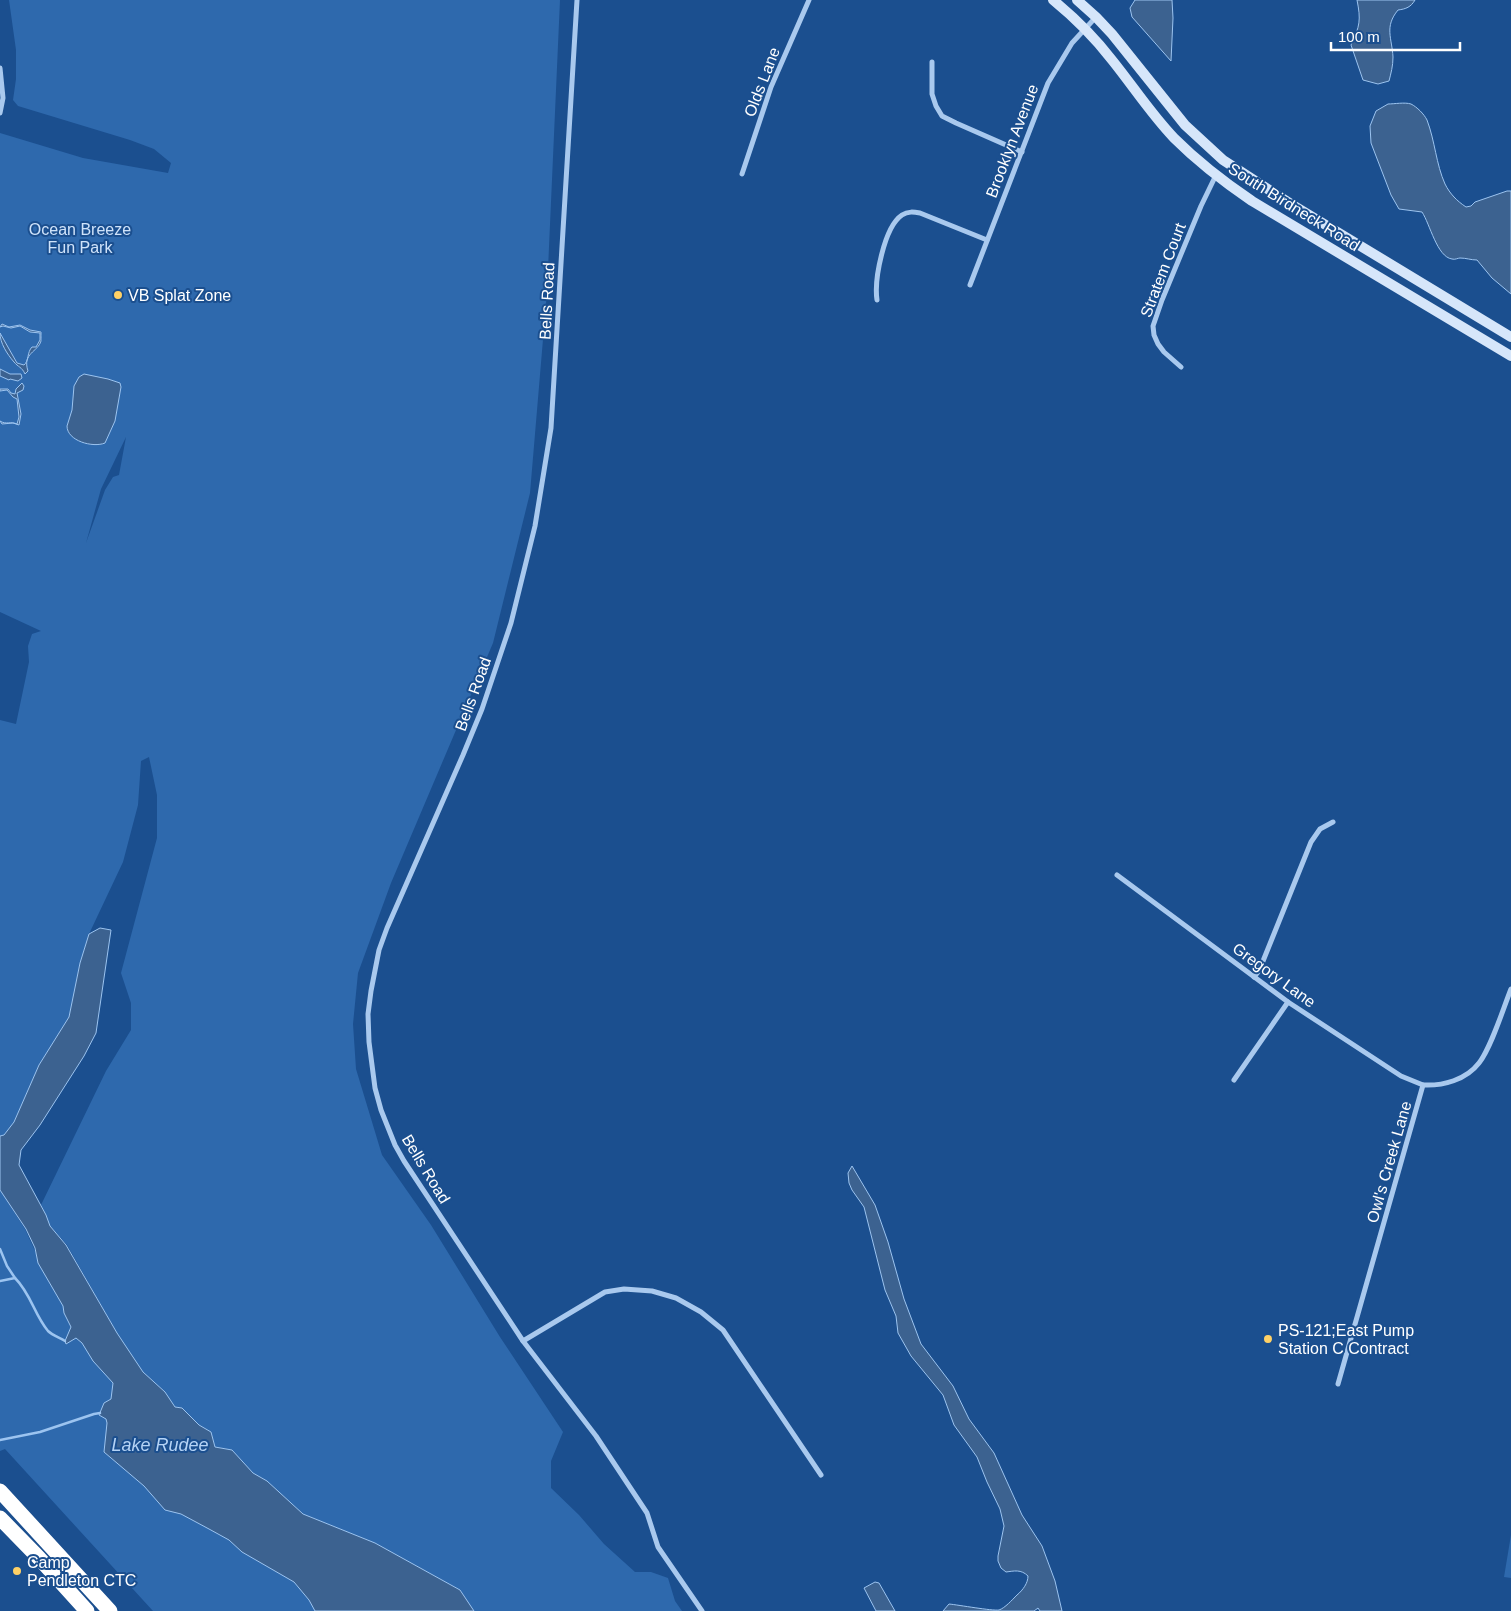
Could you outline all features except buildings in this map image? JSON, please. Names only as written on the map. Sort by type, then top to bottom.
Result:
[{"type":"highway","points":[[0,1491],[110,1611]]},
{"type":"highway","points":[[0,1518],[86,1611]]},
{"type":"main road","name":"South Birdneck Road","points":[[1053,0],[1101,46],[1147,107],[1174,138],[1216,176],[1252,201],[1511,356]]},
{"type":"main road","name":"South Birdneck Road","points":[[1077,0],[1096,17],[1133,59],[1170,108],[1204,144],[1223,160],[1266,189],[1511,338]]},
{"type":"street","name":"Bells Road","points":[[577,0],[551,428],[535,526],[511,623],[482,709],[379,950],[368,1014],[369,1051],[381,1110],[395,1145],[409,1170],[523,1341],[596,1436],[647,1513],[658,1547],[702,1611]]},
{"type":"street","name":"Olds Lane","points":[[742,174],[771,87],[809,0]]},
{"type":"street","name":"Brooklyn Avenue","points":[[970,285],[1048,83],[1072,43],[1096,17]]},
{"type":"street","points":[[932,62],[932,94],[942,116],[1022,152]]},
{"type":"street","points":[[0,68],[2,98],[0,113]]},
{"type":"street","name":"Stratem Court","points":[[1181,367],[1158,344],[1153,326],[1201,206],[1216,176]]},
{"type":"street","points":[[876,300],[877,278],[890,230],[902,215],[910,212],[920,213],[987,240]]},
{"type":"street","points":[[1254,977],[1259,970],[1312,842],[1320,829],[1333,822]]},
{"type":"street","name":"Gregory Lane","points":[[1117,874],[1288,1002],[1401,1076],[1423,1085]]},
{"type":"street","name":"Owl's Creek Lane","points":[[1338,1384],[1423,1085],[1440,1085],[1450,1082],[1469,1072],[1479,1063],[1511,989]]},
{"type":"street","points":[[1234,1080],[1288,1002]]},
{"type":"street","points":[[523,1341],[605,1292],[640,1290],[676,1298],[701,1312],[723,1330],[821,1475]]},
{"type":"green space","name":"Ocean Breeze Fun Park","points":[[9,0],[560,0],[547,292],[530,493],[493,643],[391,883],[358,973],[353,1024],[356,1069],[382,1155],[431,1225],[500,1337],[563,1432],[551,1461],[551,1488],[579,1515],[604,1544],[635,1572],[651,1572],[668,1578],[675,1601],[682,1611],[474,1611],[460,1590],[375,1543],[303,1514],[267,1481],[253,1473],[232,1450],[215,1447],[211,1432],[199,1425],[182,1408],[175,1407],[165,1392],[143,1372],[117,1333],[67,1245],[50,1226],[41,1205],[106,1071],[131,1030],[131,1003],[121,973],[157,838],[157,795],[149,757],[141,761],[138,805],[123,862],[89,934],[80,963],[69,1017],[39,1065],[14,1122],[4,1135],[0,1136],[0,720],[16,724],[29,662],[28,646],[32,634],[41,631],[0,612],[0,133],[83,158],[168,173],[171,163],[154,149],[130,140],[18,106],[13,100],[16,79],[16,50]],"holes":[[[126,437],[119,475],[113,477],[105,490],[86,543],[101,489]]]},
{"type":"green space","points":[[0,1190],[25,1229],[36,1253],[137,1385],[415,1611],[153,1611],[5,1449],[0,1451]]},
{"type":"green space","points":[[1511,1535],[1511,1578],[1504,1577]]},
{"type":"water","points":[[1135,0],[1172,0],[1171,61],[1132,17],[1130,8]]},
{"type":"water","points":[[1357,0],[1415,0],[1408,7],[1398,10],[1391,22],[1390,33],[1393,60],[1389,81],[1378,84],[1363,80],[1351,45],[1359,23]]},
{"type":"water","points":[[1388,104],[1411,104],[1424,115],[1430,128],[1445,184],[1451,194],[1463,205],[1466,207],[1471,206],[1475,202],[1511,191],[1511,294],[1492,278],[1477,260],[1447,257],[1434,239],[1422,212],[1399,209],[1391,195],[1371,143],[1370,126],[1376,111]]},
{"type":"water","points":[[2,324],[9,327],[20,325],[30,330],[41,332],[41,341],[39,345],[28,359],[30,349],[36,347],[40,340],[40,333],[30,332],[20,326],[11,328],[0,327]]},
{"type":"water","points":[[0,333],[17,363],[24,365],[27,361],[28,371],[25,374],[6,352]]},
{"type":"water","points":[[0,369],[10,374],[21,374],[22,378],[18,381],[9,380],[0,376]]},
{"type":"water","points":[[84,374],[120,383],[121,387],[115,421],[105,443],[88,444],[71,436],[68,431],[67,426],[72,410],[74,386],[79,377]]},
{"type":"water","points":[[22,383],[24,386],[23,390],[17,393],[21,414],[19,425],[13,423],[17,424],[19,417],[17,399],[7,390],[0,391],[0,389],[8,389],[11,393],[15,394],[16,389]]},
{"type":"water","name":"Lake Rudee","points":[[100,928],[111,930],[96,1033],[84,1056],[40,1125],[21,1150],[19,1165],[50,1226],[66,1245],[117,1333],[143,1372],[165,1392],[175,1407],[182,1408],[199,1425],[211,1432],[215,1447],[232,1450],[253,1473],[267,1481],[303,1514],[375,1543],[460,1590],[474,1611],[315,1611],[309,1600],[294,1582],[242,1552],[229,1540],[181,1514],[165,1510],[144,1486],[104,1452],[107,1423],[106,1419],[99,1415],[104,1403],[111,1399],[113,1383],[76,1338],[66,1344],[65,1341],[71,1327],[64,1313],[63,1306],[38,1263],[35,1248],[26,1229],[0,1190],[0,1136],[4,1135],[14,1122],[39,1065],[69,1017],[80,963],[89,934]]},
{"type":"water","points":[[852,1166],[875,1205],[888,1242],[904,1299],[921,1344],[953,1386],[969,1419],[994,1453],[1022,1515],[1042,1546],[1055,1581],[1062,1611],[1040,1611],[1038,1608],[1034,1611],[943,1611],[949,1604],[999,1610],[1006,1606],[1021,1591],[1026,1584],[1028,1576],[1020,1571],[1006,1572],[1001,1568],[998,1556],[1004,1526],[1000,1509],[977,1457],[954,1425],[943,1395],[911,1356],[898,1333],[896,1316],[885,1290],[864,1207],[849,1183],[848,1173]]},
{"type":"water","points":[[875,1582],[879,1583],[895,1611],[876,1611],[864,1588]]},
{"type":"waterway","points":[[0,1249],[7,1266],[15,1278]]},
{"type":"waterway","points":[[0,1281],[15,1278],[25,1291],[48,1331],[65,1341]]},
{"type":"waterway","points":[[0,1440],[40,1432],[100,1413]]},
{"type":"place","name":"VB Splat Zone","points":[[118,295]]},
{"type":"place","name":"PS-121;East Pump Station C Contract","points":[[1268,1339]]},
{"type":"place","name":"Camp Pendleton CTC","points":[[17,1571]]}]
